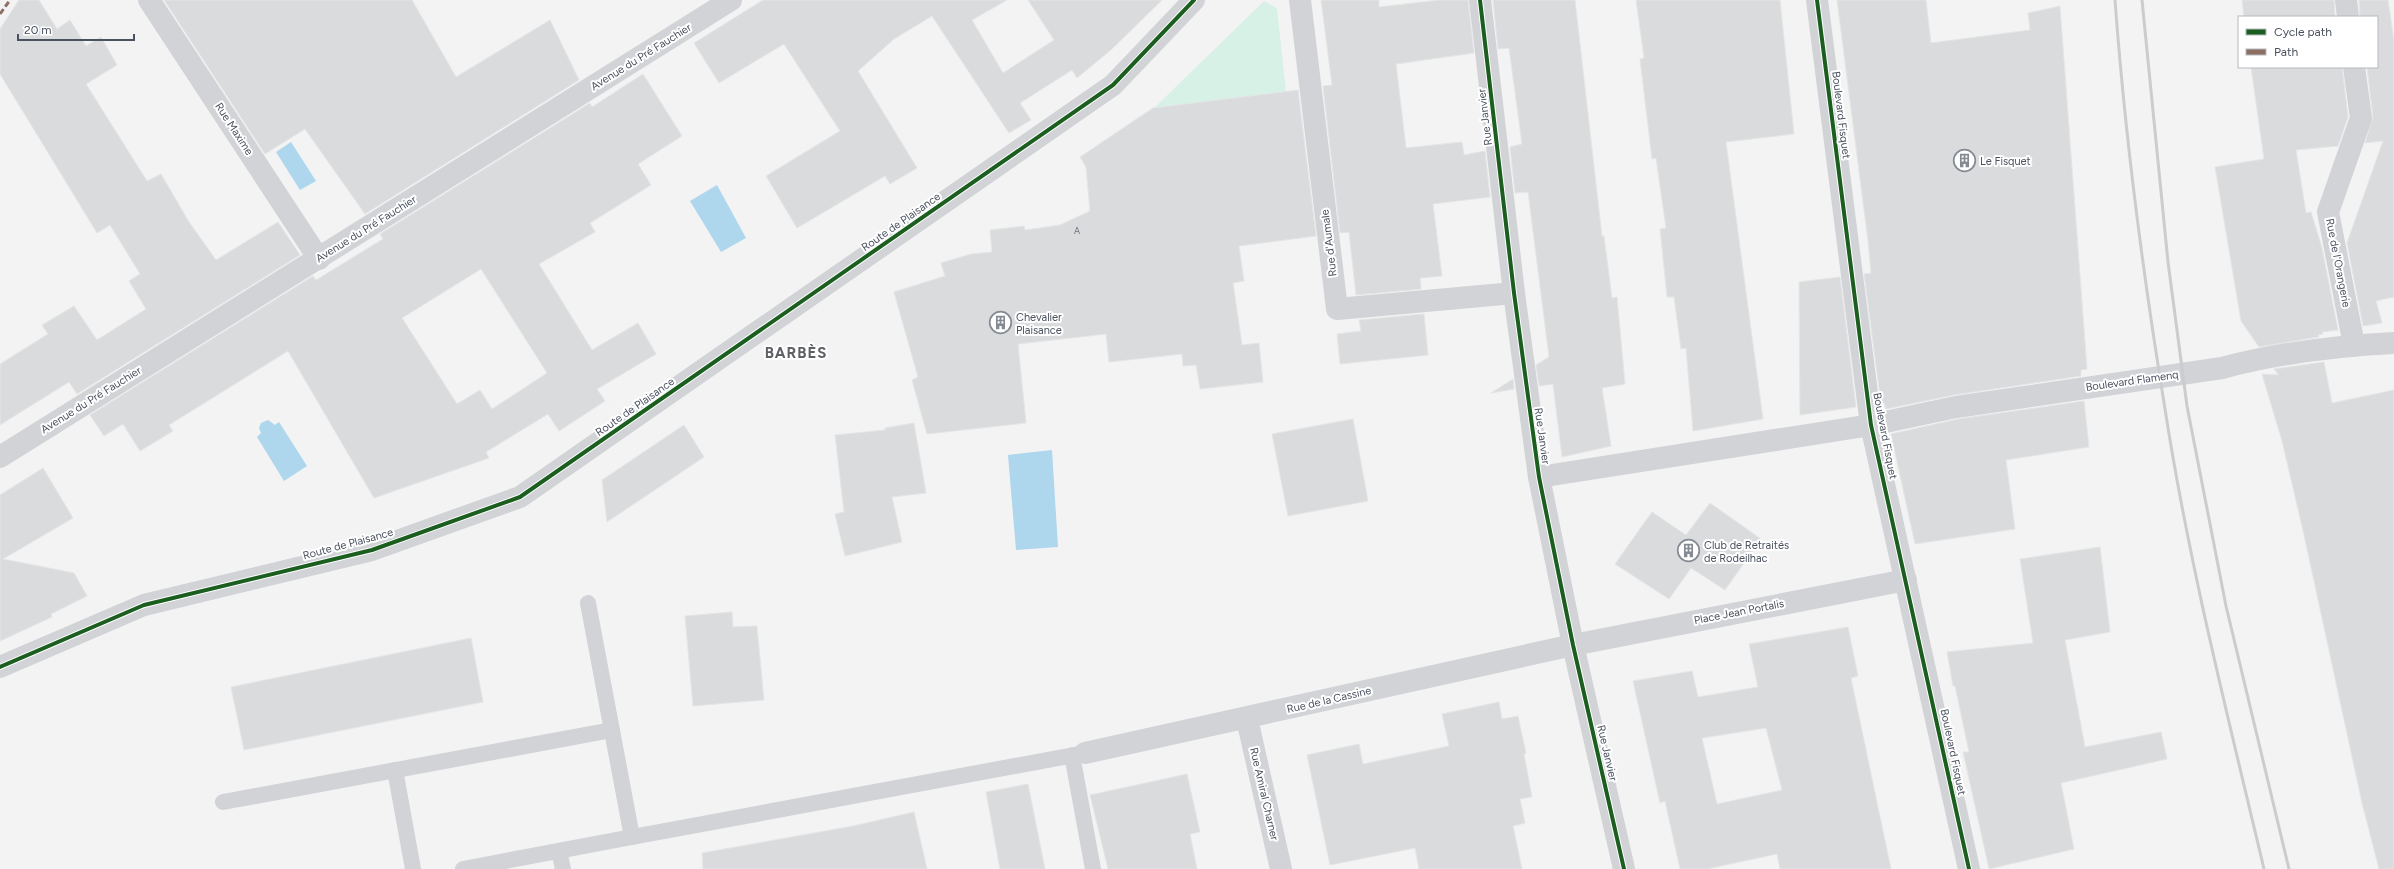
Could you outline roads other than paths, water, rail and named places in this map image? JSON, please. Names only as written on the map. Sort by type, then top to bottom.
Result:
[{"type":"street","name":"Rue Maxime","points":[[149,0],[319,259]]},
{"type":"street","name":"Avenue du Pré Fauchier","points":[[0,457],[319,259],[731,0]]},
{"type":"street","name":"Route de Plaisance","points":[[0,667],[144,604],[372,550],[520,497],[1113,85],[1194,0]]},
{"type":"street","name":"Rue d'Aumale","points":[[1300,0],[1337,310],[1514,292]]},
{"type":"street","name":"Rue Janvier","points":[[1480,0],[1514,292],[1539,477],[1573,645],[1624,869]]},
{"type":"street","name":"Boulevard Fisquet","points":[[1817,0],[1871,425],[1969,869]]},
{"type":"street","points":[[2346,0],[2348,16]]},
{"type":"street","name":"Rue de l'Orangerie","points":[[2354,68],[2361,118],[2328,212],[2354,345]]},
{"type":"street","name":"Boulevard Flamenq","points":[[1871,425],[1956,407],[2222,368],[2255,359],[2354,345],[2394,342]]},
{"type":"street","points":[[1539,477],[1871,425]]},
{"type":"street","name":"Place Jean Portalis","points":[[1573,645],[1906,580]]},
{"type":"street","name":"Rue de la Cassine","points":[[1078,754],[1573,645]]},
{"type":"street","name":"Rue Amiral Charner","points":[[1247,718],[1281,869]]},
{"type":"lane","points":[[588,603],[632,837]]},
{"type":"lane","points":[[223,802],[612,730]]},
{"type":"lane","points":[[463,869],[1078,754],[1093,869]]},
{"type":"lane","points":[[395,770],[413,869]]},
{"type":"lane","points":[[559,851],[562,869]]},
{"type":"water","points":[[291,142],[316,181],[300,190],[276,152]]},
{"type":"water","points":[[717,185],[746,238],[721,252],[690,201]]},
{"type":"water","points":[[268,420],[275,425],[279,422],[307,466],[284,481],[257,437],[261,433],[259,428],[261,423]]},
{"type":"water","points":[[1052,450],[1058,547],[1016,550],[1008,455]]},
{"type":"railway","points":[[2115,0],[2129,154],[2149,307],[2165,409],[2197,583],[2264,869]]},
{"type":"railway","points":[[2142,0],[2168,262],[2187,406],[2226,606],[2289,869]]},
{"type":"place","name":"Le Fisquet","points":[[1965,161]]},
{"type":"place","name":"Chevalier Plaisance","points":[[1000,323]]},
{"type":"place","name":"Club de Retraités de Rodeilhac","points":[[1688,551]]},
{"type":"district","name":"BARBÈS","points":[[796,353]]}]
